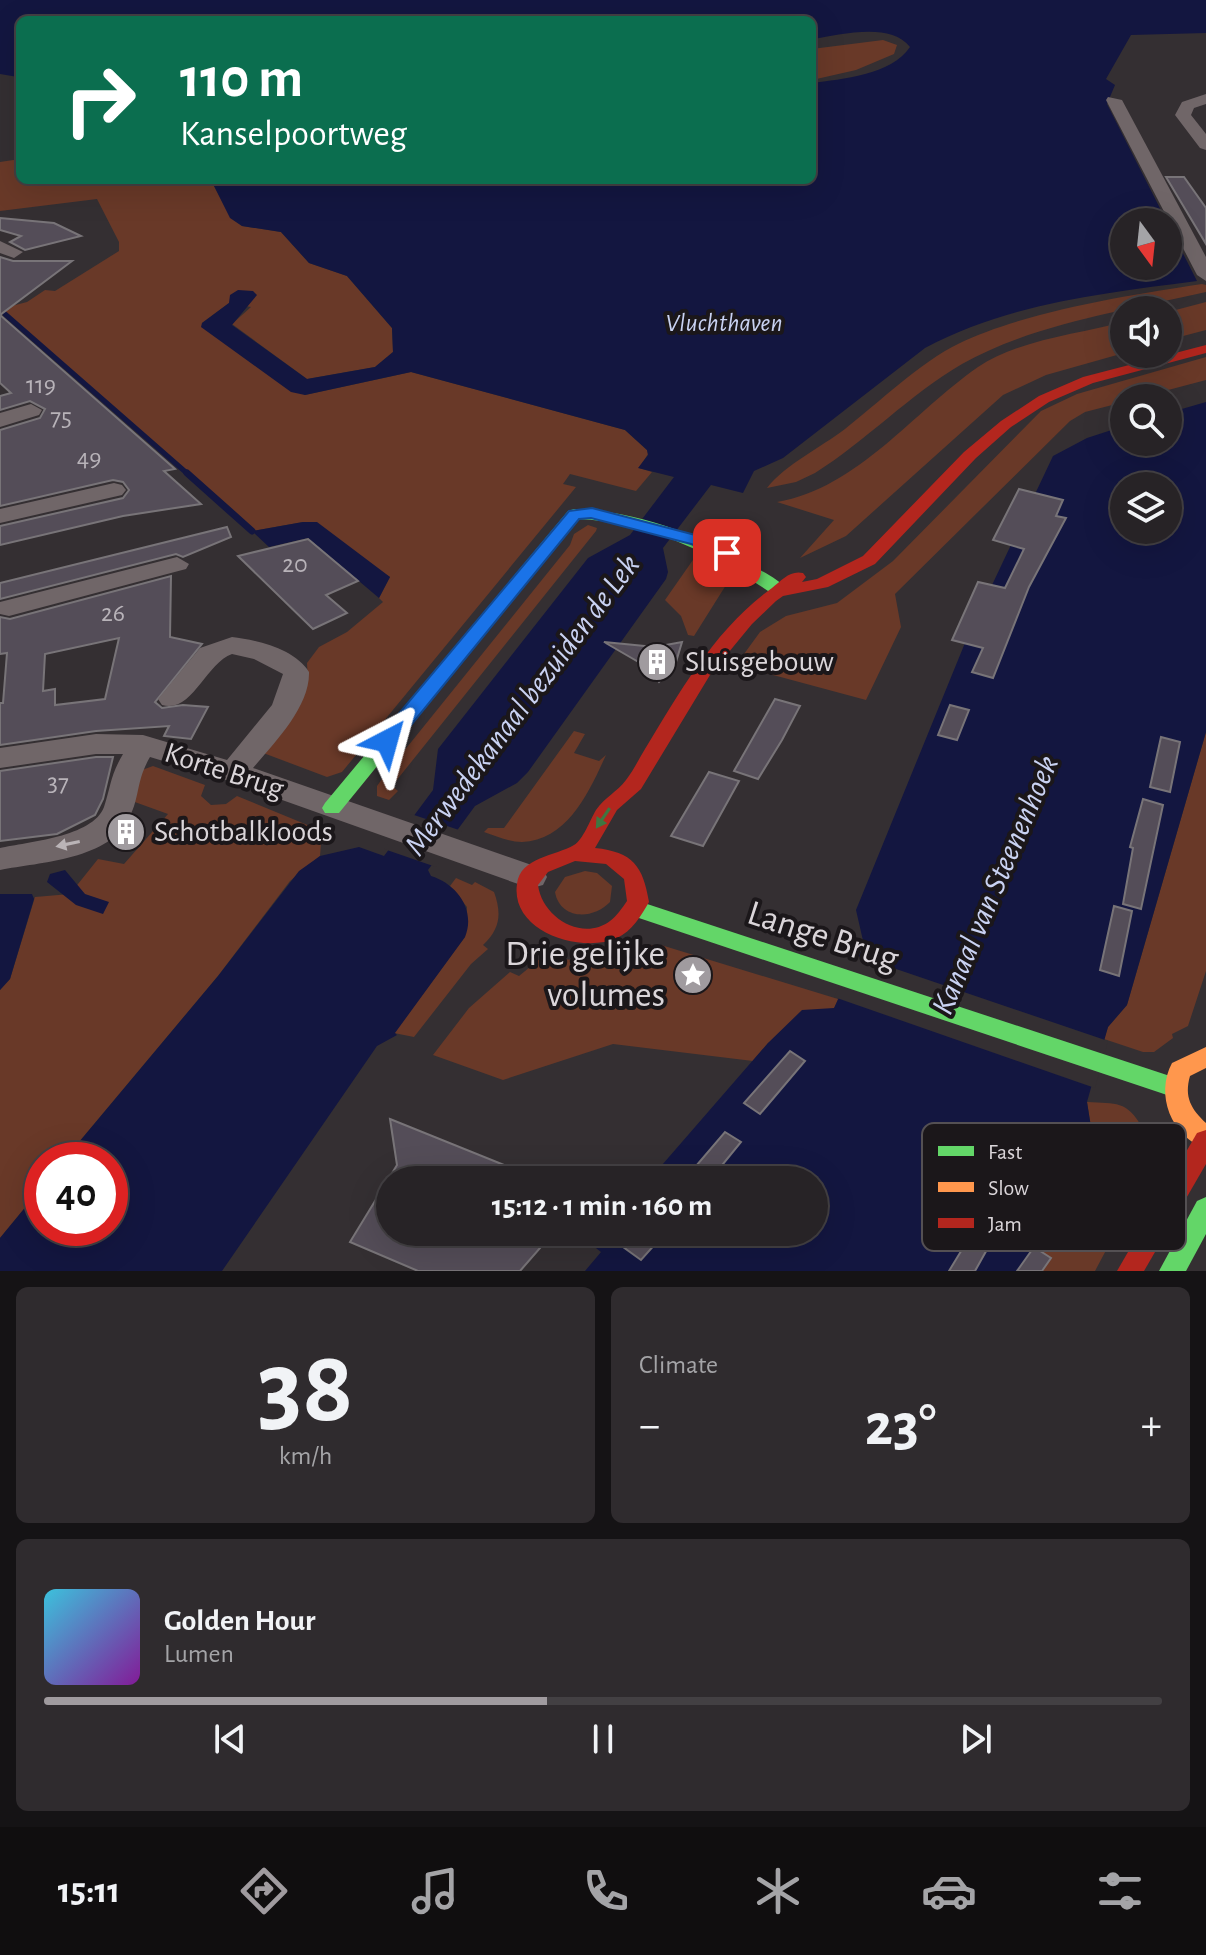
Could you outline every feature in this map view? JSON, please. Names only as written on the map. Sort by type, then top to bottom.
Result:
[{"type":"street","points":[[1206,99],[1188,105],[1183,115],[1206,145]]},
{"type":"street","points":[[1114,100],[1206,275]]},
{"type":"street","points":[[582,852],[616,798],[631,789],[729,633],[752,609],[780,591],[796,591],[850,571],[873,557],[885,541],[998,432],[1034,405],[1073,387],[1206,349]]},
{"type":"street","points":[[0,420],[31,410]]},
{"type":"street","points":[[0,516],[114,490]]},
{"type":"street","points":[[332,808],[569,519],[587,512],[676,535],[727,553],[780,591]]},
{"type":"street","points":[[9,608],[177,564]]},
{"type":"street","points":[[172,699],[214,649],[226,644],[245,645],[293,667],[299,682],[253,750],[233,772]]},
{"type":"street","name":"Korte Brug","points":[[0,758],[96,744],[143,745],[233,772],[532,877]]},
{"type":"street","points":[[0,859],[87,840],[112,821],[117,814],[124,777],[143,745]]},
{"type":"street","points":[[629,817],[631,789]]},
{"type":"street","points":[[612,857],[621,838]]},
{"type":"street","points":[[582,852],[612,857],[634,876],[639,896],[626,920],[604,932],[578,935],[560,932],[540,920],[531,909],[527,890],[532,877],[552,859],[582,852]]},
{"type":"street","name":"Lange Brug","points":[[635,908],[837,973],[1108,1068],[1173,1087]]},
{"type":"street","points":[[1186,1174],[1206,1140],[1181,1115],[1173,1087],[1180,1070],[1206,1057]]},
{"type":"street","points":[[1186,1245],[1206,1209]]},
{"type":"street","points":[[1130,1271],[1142,1251]]},
{"type":"street","points":[[1172,1271],[1183,1251]]},
{"type":"shaded area","points":[[883,40],[897,45],[894,54],[856,70],[816,79],[816,48]]},
{"type":"shaded area","points":[[16,160],[16,184],[213,184],[231,218],[242,226],[281,232],[309,263],[347,276],[392,328],[393,352],[375,367],[307,379],[232,324],[251,307],[229,303],[202,323],[305,395],[411,372],[625,430],[647,450],[648,454],[639,468],[652,472],[636,491],[570,474],[563,484],[576,487],[342,772],[327,777],[258,751],[308,683],[307,663],[319,647],[347,632],[383,602],[379,598],[390,577],[303,522],[252,531],[6,314],[0,314],[0,309],[27,302],[45,290],[55,291],[119,251],[119,242],[97,199],[0,211],[0,162]]},
{"type":"shaded area","points":[[1206,285],[1206,292],[1182,297],[1128,296]]},
{"type":"shaded area","points":[[1110,299],[1110,314],[1019,338],[962,364],[815,473],[796,482],[767,488],[784,471],[845,429],[944,352],[984,333],[1045,314]]},
{"type":"shaded area","points":[[1206,302],[1206,330],[1182,336],[1182,308]]},
{"type":"shaded area","points":[[1110,325],[1110,357],[1046,375],[1003,395],[846,536],[800,558],[834,520],[777,502],[806,494],[859,465],[978,367],[1011,350]]},
{"type":"shaded area","points":[[1206,357],[1206,380],[1182,386],[1112,384],[1168,368],[1182,368],[1182,364]]},
{"type":"shaded area","points":[[1110,385],[1110,406],[1085,412],[1070,421],[895,594],[901,627],[866,700],[736,665],[760,632],[786,616],[837,603],[893,561],[1041,411],[1077,394]]},
{"type":"shaded area","points":[[588,525],[597,528],[596,531],[392,786],[398,791],[389,800],[377,796],[377,786],[387,772],[570,545],[574,534]]},
{"type":"shaded area","points":[[695,557],[726,585],[694,636],[688,635],[681,616],[665,600]]},
{"type":"shaded area","points":[[574,731],[585,734],[574,753],[599,761],[606,755],[575,812],[552,833],[538,839],[517,842],[484,832],[488,828],[504,828]]},
{"type":"shaded area","points":[[1206,732],[1206,971],[1188,1026],[1172,1034],[1173,1038],[1154,1052],[1143,1052],[1104,1039],[1108,1027],[1127,1005]]},
{"type":"shaded area","points":[[153,766],[205,785],[201,796],[211,805],[226,804],[237,796],[322,831],[320,856],[290,881],[218,976],[79,1142],[24,1142],[24,1209],[0,1238],[0,990],[10,979],[35,897],[70,894],[98,859],[124,864],[168,814],[132,801],[142,770]]},
{"type":"shaded area","points":[[585,871],[597,873],[612,886],[610,902],[595,912],[570,912],[563,908],[555,892],[565,877]]},
{"type":"shaded area","points":[[456,878],[472,885],[475,882],[494,892],[498,921],[483,945],[488,949],[471,964],[414,1037],[394,1033],[465,937],[467,907],[450,886]]},
{"type":"shaded area","points":[[640,945],[661,945],[838,999],[834,1009],[768,1043],[753,1061],[613,1044],[503,1080],[433,1055],[469,1008],[510,972],[519,976],[541,958],[593,961],[613,958]]},
{"type":"shaded area","points":[[1087,1102],[1120,1105],[1139,1123],[1090,1123]]},
{"type":"shaded area","points":[[1031,1251],[1106,1251],[1095,1271],[1018,1271]]},
{"type":"water","points":[[0,0],[1206,0],[1206,33],[1131,35],[1106,79],[1115,85],[1107,104],[1160,208],[1110,208],[1110,280],[1182,280],[1182,252],[1197,281],[1058,302],[990,320],[957,333],[925,348],[783,458],[754,471],[743,493],[711,485],[663,548],[668,572],[666,579],[528,772],[517,783],[475,806],[428,870],[431,876],[449,885],[462,899],[468,917],[465,937],[395,1033],[397,1035],[377,1046],[222,1271],[0,1271],[0,1238],[24,1209],[24,1246],[128,1246],[128,1142],[79,1142],[218,976],[299,871],[320,856],[359,847],[384,856],[433,790],[438,749],[588,558],[630,535],[674,477],[638,468],[648,455],[647,450],[625,430],[411,372],[305,395],[291,392],[201,327],[229,303],[230,295],[238,290],[253,291],[257,295],[232,325],[307,379],[375,367],[393,352],[392,328],[347,276],[309,263],[281,232],[242,226],[230,218],[213,184],[816,184],[816,82],[879,70],[902,56],[910,47],[901,39],[878,32],[816,38],[816,16],[16,16],[16,77],[0,74]]},
{"type":"water","name":"Kanaal van Steenenhoek","points":[[1206,402],[1206,732],[1127,1005],[1108,1027],[1087,1102],[1090,1123],[922,1123],[922,1251],[1031,1251],[1018,1271],[585,1271],[601,1252],[593,1246],[828,1246],[828,1166],[661,1166],[768,1043],[802,1010],[834,1008],[864,945],[856,910],[967,638],[1053,456],[1087,438],[1110,431],[1110,456],[1182,456],[1182,409]]},
{"type":"water","points":[[317,522],[390,577],[379,598],[308,538],[269,547],[252,531]]},
{"type":"water","points":[[65,870],[85,894],[109,902],[103,914],[76,905],[47,882],[50,874]]},
{"type":"water","points":[[0,894],[32,894],[34,899],[10,979],[0,990]]},
{"type":"pier","points":[[411,814],[462,831],[436,867],[384,849]]},
{"type":"pier","points":[[855,955],[1108,1041],[1095,1088],[834,997]]},
{"type":"building","points":[[1166,177],[1184,177],[1206,208],[1206,244]]},
{"type":"building","points":[[0,218],[54,223],[81,236],[25,250],[10,242],[21,236],[0,230]]},
{"type":"building","points":[[0,257],[13,261],[72,261],[0,315]]},
{"type":"building","points":[[0,315],[175,469],[164,471],[201,504],[123,516],[0,545],[0,526],[123,498],[129,490],[123,482],[113,480],[0,506],[0,430],[40,418],[45,409],[30,401],[0,410],[0,396],[11,393],[0,383]]},
{"type":"building","points":[[1019,489],[1063,500],[1056,516],[1066,518],[1029,587],[993,678],[972,672],[983,648],[952,640],[978,582],[1005,588],[1024,549],[993,540]]},
{"type":"building","points":[[227,527],[231,537],[183,557],[176,554],[0,599],[0,583]]},
{"type":"building","points":[[308,539],[358,581],[326,595],[347,613],[313,629],[238,556]]},
{"type":"building","points":[[171,576],[170,637],[202,644],[155,702],[162,708],[183,705],[208,707],[191,739],[164,736],[169,726],[96,731],[0,745],[0,703],[3,703],[7,653],[0,654],[0,617],[10,619]],"holes":[[[119,638],[105,699],[55,705],[55,689],[43,691],[45,654]]]},
{"type":"building","name":"Sluisgebouw","points":[[604,642],[655,647],[682,642],[676,662],[659,682],[647,667]]},
{"type":"building","points":[[775,699],[800,706],[782,740],[758,779],[734,771]]},
{"type":"building","points":[[950,705],[969,710],[957,740],[938,735]]},
{"type":"building","points":[[1161,737],[1180,742],[1170,792],[1150,787]]},
{"type":"building","points":[[113,757],[103,799],[95,815],[57,834],[0,841],[0,771]]},
{"type":"building","points":[[709,772],[739,781],[703,846],[671,836]]},
{"type":"building","points":[[1143,799],[1163,805],[1141,909],[1123,904],[1133,848],[1130,847]]},
{"type":"building","points":[[1114,906],[1132,911],[1119,976],[1100,970]]},
{"type":"building","points":[[790,1051],[805,1061],[760,1114],[744,1103]]},
{"type":"building","points":[[390,1119],[507,1166],[396,1166]]},
{"type":"building","points":[[725,1132],[741,1142],[721,1166],[696,1166]]},
{"type":"building","points":[[376,1199],[376,1246],[542,1246],[520,1271],[418,1271],[350,1242]]},
{"type":"building","points":[[622,1246],[654,1246],[641,1260]]},
{"type":"building","points":[[961,1251],[986,1251],[975,1271],[949,1271]]},
{"type":"building","points":[[1031,1251],[1040,1251],[1051,1258],[1042,1271],[1017,1271]]},
{"type":"waterway","points":[[5,314],[189,475]]},
{"type":"waterway","points":[[187,473],[252,531]]},
{"type":"traffic: fast","points":[[332,808],[574,514],[599,515],[654,527],[736,563],[780,591]]},
{"type":"traffic: fast","points":[[635,908],[1173,1087]]},
{"type":"traffic: fast","points":[[1186,1245],[1206,1209]]},
{"type":"traffic: fast","points":[[1172,1271],[1183,1251]]},
{"type":"traffic: slow","points":[[1206,1057],[1180,1070],[1175,1090],[1184,1116],[1206,1138]]},
{"type":"traffic: jam","points":[[780,591],[822,583],[869,560],[970,455],[1006,424],[1044,399],[1088,380],[1206,349]]},
{"type":"traffic: jam","points":[[582,852],[610,805],[634,784],[686,698],[724,645],[745,620],[797,577]]},
{"type":"traffic: jam","points":[[574,853],[612,857],[634,876],[638,902],[621,925],[607,933],[582,936],[556,928],[536,913],[530,902],[527,883],[541,866],[574,853]]},
{"type":"traffic: jam","points":[[1186,1175],[1206,1141]]},
{"type":"traffic: jam","points":[[1130,1271],[1142,1251]]},
{"type":"place","name":"Sluisgebouw","points":[[657,662]]},
{"type":"place","name":"Schotbalkloods","points":[[126,832]]},
{"type":"place","name":"Drie gelijke volumes","points":[[693,975]]},
{"type":"route","points":[[387,741],[574,514],[592,513],[697,540],[727,553]]},
{"type":"water label","name":"Vluchthaven","points":[[724,323]]},
{"type":"water label","name":"Merwedekanaal bezuiden de Lek","points":[[522,705]]}]
